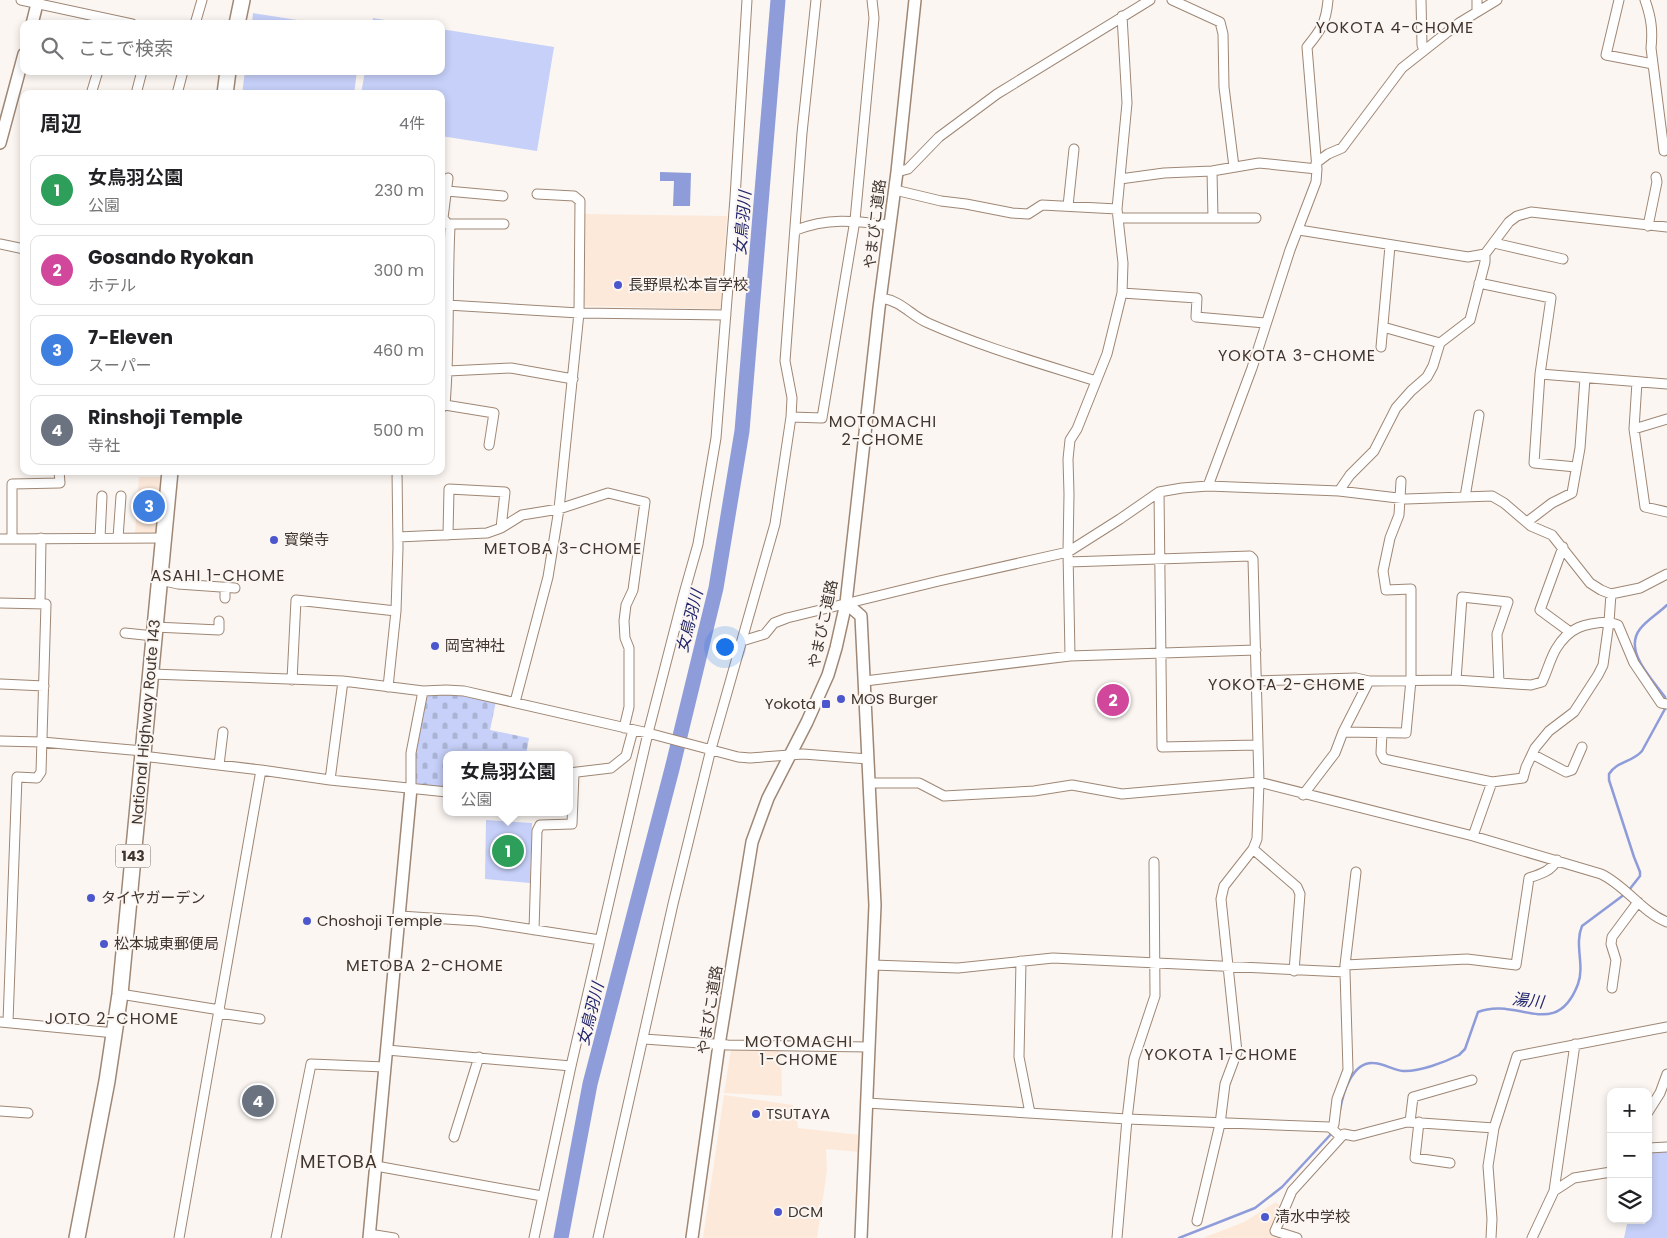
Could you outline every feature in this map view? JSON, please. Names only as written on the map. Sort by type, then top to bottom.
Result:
[{"type":"highway","points":[[238,20],[240,0]]},
{"type":"highway","points":[[226,90],[227,75]]},
{"type":"highway","name":"National Highway Route 143","points":[[78,1238],[115,1033],[120,994],[170,475]]},
{"type":"street","points":[[21,0],[38,2],[109,20]]},
{"type":"street","points":[[197,20],[202,0]]},
{"type":"street","points":[[534,1238],[600,940],[683,597],[698,544],[716,438],[736,198],[747,0]]},
{"type":"street","points":[[598,1238],[708,748],[742,640],[775,524],[791,417],[792,398],[785,360],[802,133],[816,0]]},
{"type":"street","points":[[791,417],[822,418],[855,220],[874,18],[872,0]]},
{"type":"street","name":"やまびこ道路","points":[[692,1238],[719,1044],[752,842],[768,798],[828,675],[846,603],[916,0]]},
{"type":"street","points":[[897,172],[908,169],[939,137],[973,110],[1150,0]]},
{"type":"street","points":[[1172,0],[1220,22],[1223,34],[1224,87],[1234,167]]},
{"type":"street","points":[[1208,486],[1252,368],[1265,322],[1316,182],[1307,47],[1324,26],[1328,0]]},
{"type":"street","points":[[1421,0],[1422,45],[1424,50]]},
{"type":"street","points":[[1477,0],[1477,12]]},
{"type":"street","points":[[1120,179],[1212,171],[1259,163],[1316,166],[1328,154],[1342,148],[1402,68],[1458,23],[1497,0]]},
{"type":"street","points":[[1619,0],[1606,55],[1653,64]]},
{"type":"street","points":[[1635,0],[1645,1],[1650,14],[1651,48],[1664,127],[1664,151]]},
{"type":"street","points":[[33,20],[38,2]]},
{"type":"street","points":[[1070,656],[1068,459],[1070,440],[1077,429],[1113,334],[1122,293],[1123,263],[1118,214],[1126,103],[1122,16]]},
{"type":"street","points":[[0,143],[4,112],[20,66]]},
{"type":"street","points":[[93,90],[97,75]]},
{"type":"street","points":[[137,90],[141,75]]},
{"type":"street","points":[[178,90],[182,75]]},
{"type":"street","points":[[1068,206],[1074,149]]},
{"type":"street","points":[[1212,171],[1213,218]]},
{"type":"street","points":[[1648,226],[1657,182],[1656,177]]},
{"type":"street","points":[[445,210],[448,178]]},
{"type":"street","points":[[895,190],[941,201],[1012,213],[1028,214],[1042,205],[1068,206],[1118,214],[1256,218]]},
{"type":"street","points":[[447,191],[503,196]]},
{"type":"street","points":[[515,702],[548,577],[559,509],[579,313],[580,201],[574,196],[537,194]]},
{"type":"street","points":[[1339,491],[1350,475],[1374,451],[1396,408],[1411,390],[1427,378],[1440,343],[1470,320],[1485,262],[1485,254],[1509,222],[1516,216],[1531,212],[1667,227]]},
{"type":"street","points":[[445,220],[504,224]]},
{"type":"street","points":[[796,230],[832,221],[855,220],[890,225]]},
{"type":"street","points":[[445,221],[450,227],[447,305],[448,372],[445,393]]},
{"type":"street","points":[[1299,230],[1468,257],[1485,254]]},
{"type":"street","points":[[1494,243],[1563,258]]},
{"type":"street","points":[[0,244],[20,247]]},
{"type":"street","points":[[1381,347],[1390,246]]},
{"type":"street","points":[[1479,283],[1551,298],[1540,374],[1534,463],[1576,467]]},
{"type":"street","points":[[1122,293],[1198,298],[1196,317],[1265,322]]},
{"type":"street","points":[[881,298],[900,304],[926,322],[1021,358],[1096,380]]},
{"type":"street","points":[[447,305],[579,313],[726,315]]},
{"type":"street","points":[[1382,327],[1440,343]]},
{"type":"street","points":[[448,372],[511,368],[573,379]]},
{"type":"street","points":[[1540,374],[1667,384]]},
{"type":"street","points":[[1527,522],[1552,503],[1572,493],[1580,448],[1585,378]]},
{"type":"street","points":[[1637,382],[1634,429],[1645,508],[1667,512]]},
{"type":"street","points":[[445,407],[494,413],[489,445]]},
{"type":"street","points":[[1465,497],[1479,415]]},
{"type":"street","points":[[1634,429],[1667,419]]},
{"type":"street","points":[[12,539],[12,484],[60,483],[59,475]]},
{"type":"street","points":[[388,687],[396,611],[397,475]]},
{"type":"street","points":[[1343,732],[1406,733],[1411,680],[1411,589],[1386,590],[1383,571],[1390,538],[1399,515],[1401,481]]},
{"type":"street","points":[[1068,557],[1159,492],[1208,486],[1339,491],[1400,499],[1492,496],[1504,503],[1531,526],[1552,535],[1564,547],[1590,582],[1601,590],[1610,594],[1640,588],[1667,574]]},
{"type":"street","points":[[448,535],[449,489],[505,492],[501,528]]},
{"type":"street","points":[[1159,492],[1162,747],[1257,745]]},
{"type":"street","points":[[398,537],[487,533],[501,528],[522,514],[559,509],[608,493],[645,502],[633,590],[626,605],[624,621],[625,638],[628,648],[629,707],[626,756],[611,768],[573,773]]},
{"type":"street","points":[[100,538],[102,496]]},
{"type":"street","points":[[118,538],[121,496]]},
{"type":"street","points":[[40,604],[41,538]]},
{"type":"street","points":[[0,539],[164,538]]},
{"type":"street","points":[[1564,547],[1540,610],[1570,632]]},
{"type":"street","points":[[742,640],[765,634],[774,623],[787,618],[846,603],[1068,557],[1161,558],[1250,556],[1253,559],[1259,782],[1257,839],[1253,849],[1224,886],[1221,899],[1237,1052],[1225,1084],[1220,1124],[1197,1222]]},
{"type":"street","points":[[160,580],[178,584],[235,588]]},
{"type":"street","points":[[225,587],[225,598]]},
{"type":"street","points":[[1382,733],[1381,753],[1384,759],[1492,782],[1523,778],[1532,754],[1549,731],[1574,712],[1603,666],[1609,622],[1610,594]]},
{"type":"street","points":[[1456,680],[1462,597],[1508,602],[1497,634],[1499,682]]},
{"type":"street","points":[[292,680],[296,600],[396,611]]},
{"type":"street","points":[[0,603],[46,604],[41,772],[36,778],[17,777],[4,1022],[115,1033]]},
{"type":"street","points":[[846,603],[861,616],[875,905],[861,1238]]},
{"type":"street","points":[[1257,681],[1356,678],[1369,681],[1456,680],[1531,685],[1542,682],[1555,650],[1570,632],[1587,623],[1609,622],[1618,625],[1634,663],[1661,703],[1667,704]]},
{"type":"street","points":[[125,634],[221,627]]},
{"type":"street","points":[[865,681],[1070,656],[1256,650]]},
{"type":"street","points":[[151,674],[343,681],[423,691],[464,691],[750,758],[803,754],[868,759]]},
{"type":"street","points":[[330,780],[343,681]]},
{"type":"street","points":[[1304,795],[1335,753],[1343,732],[1369,681]]},
{"type":"street","points":[[1,684],[44,686]]},
{"type":"street","points":[[394,1238],[369,1236],[400,916],[411,788],[411,753],[423,691]]},
{"type":"street","points":[[219,765],[223,732]]},
{"type":"street","points":[[0,741],[42,742],[330,780],[443,792]]},
{"type":"street","points":[[1532,754],[1566,772],[1572,770],[1582,747]]},
{"type":"street","points":[[179,1238],[261,770]]},
{"type":"street","points":[[870,783],[919,782],[944,796],[1034,791],[1072,785],[1122,794],[1259,782],[1304,795],[1473,836],[1557,860],[1612,879],[1638,902],[1667,922]]},
{"type":"street","points":[[1473,836],[1492,782]]},
{"type":"street","points":[[534,930],[537,831],[540,825],[572,824],[572,816]]},
{"type":"street","points":[[1253,849],[1297,887],[1300,894],[1294,970]]},
{"type":"street","points":[[873,966],[958,968],[1053,958],[1294,970],[1345,969],[1466,959],[1516,965],[1529,878],[1553,868],[1557,860]]},
{"type":"street","points":[[1117,1238],[1134,1059],[1155,996],[1154,862]]},
{"type":"street","points":[[1298,1238],[1274,1230],[1292,1191],[1335,1133],[1334,1124],[1337,1099],[1348,1070],[1345,969],[1356,872]]},
{"type":"street","points":[[1612,988],[1616,960],[1611,944],[1612,937],[1638,902]]},
{"type":"street","points":[[400,916],[477,922],[600,940]]},
{"type":"street","points":[[1021,961],[1019,1057],[1030,1113]]},
{"type":"street","points":[[120,994],[260,1019]]},
{"type":"street","points":[[1490,1238],[1492,1219],[1488,1166],[1494,1128],[1517,1056],[1667,1027]]},
{"type":"street","points":[[644,1039],[719,1044],[869,1047]]},
{"type":"street","points":[[1532,1238],[1554,1191],[1575,1044]]},
{"type":"street","points":[[387,1050],[571,1066]]},
{"type":"street","points":[[454,1137],[479,1057]]},
{"type":"street","points":[[276,1238],[311,1064],[385,1067]]},
{"type":"street","points":[[1652,1106],[1660,1093],[1667,1074]]},
{"type":"street","points":[[1450,1163],[1415,1158],[1413,1097],[1472,1080]]},
{"type":"street","points":[[867,1103],[1220,1124],[1329,1127],[1335,1133],[1354,1136],[1414,1122],[1494,1128]]},
{"type":"street","points":[[0,1111],[28,1113]]},
{"type":"street","points":[[1652,1148],[1667,1147]]},
{"type":"street","points":[[376,1166],[542,1196]]},
{"type":"street","points":[[1554,1191],[1574,1178],[1607,1173]]},
{"type":"shaded area","points":[[660,172],[691,173],[690,206],[673,206],[674,181],[660,181]]},
{"type":"shaded area","name":"長野県松本盲学校","points":[[584,214],[727,216],[721,309],[583,306]]},
{"type":"shaded area","points":[[139,477],[165,477],[159,535],[135,535]]},
{"type":"shaded area","points":[[731,1050],[781,1051],[782,1096],[724,1093]]},
{"type":"shaded area","points":[[724,1095],[793,1105],[792,1117],[797,1120],[798,1128],[860,1135],[860,1152],[826,1149],[827,1170],[817,1238],[703,1238]]},
{"type":"shaded area","name":"清水中学校","points":[[1276,1202],[1282,1208],[1271,1235],[1279,1238],[1203,1238],[1244,1222]]},
{"type":"green space","points":[[253,13],[298,20],[252,20]]},
{"type":"green space","points":[[445,30],[554,47],[537,151],[445,137],[445,90],[362,90],[364,75],[445,75]]},
{"type":"green space","points":[[244,75],[356,75],[355,90],[243,90]]},
{"type":"green space","points":[[443,692],[496,701],[490,730],[529,738],[527,751],[443,751],[443,788],[416,783],[415,758],[427,697],[430,693]]},
{"type":"green space","points":[[486,820],[532,823],[530,883],[485,879]]},
{"type":"green space","points":[[1652,1151],[1667,1151],[1667,1238],[1624,1238],[1627,1224],[1652,1223]]},
{"type":"waterway","name":"女鳥羽川","points":[[561,1238],[590,1084],[672,769],[716,588],[742,431],[778,0]]},
{"type":"waterway","name":"湯川","points":[[1665,701],[1665,697],[1641,664],[1635,646],[1640,629],[1667,605]]},
{"type":"waterway","name":"湯川","points":[[1629,890],[1640,876],[1640,872],[1609,780],[1609,774],[1616,766],[1642,751],[1666,707]]},
{"type":"waterway","name":"湯川","points":[[1340,1110],[1346,1087],[1354,1073],[1366,1064],[1377,1063],[1409,1071],[1432,1066],[1459,1055],[1465,1049],[1478,1012],[1507,1009],[1534,1014],[1547,1014],[1559,1011],[1569,1001],[1580,977],[1579,940],[1582,926],[1625,894]]},
{"type":"waterway","name":"湯川","points":[[1179,1238],[1255,1208],[1282,1187],[1332,1133]]},
{"type":"place","name":"長野県松本盲学校","points":[[618,285]]},
{"type":"place","name":"7-Eleven","points":[[149,506]]},
{"type":"place","name":"寳榮寺","points":[[274,540]]},
{"type":"place","name":"岡宮神社","points":[[435,646]]},
{"type":"place","name":"MOS Burger","points":[[841,699]]},
{"type":"place","name":"Gosando Ryokan","points":[[1113,700]]},
{"type":"place","name":"Yokota","points":[[826,704]]},
{"type":"place","name":"女鳥羽公園","points":[[508,851]]},
{"type":"place","name":"タイヤガーデン","points":[[91,898]]},
{"type":"place","name":"Choshoji Temple","points":[[307,921]]},
{"type":"place","name":"松本城東郵便局","points":[[104,944]]},
{"type":"place","name":"Rinshoji Temple","points":[[258,1101]]},
{"type":"place","name":"TSUTAYA","points":[[756,1114]]},
{"type":"place","name":"DCM","points":[[778,1212]]},
{"type":"place","name":"清水中学校","points":[[1265,1217]]},
{"type":"district","name":"YOKOTA 4-CHOME","points":[[1395,27]]},
{"type":"district","name":"YOKOTA 3-CHOME","points":[[1297,355]]},
{"type":"district","name":"MOTOMACHI 2-CHOME","points":[[883,430]]},
{"type":"district","name":"METOBA 3-CHOME","points":[[563,548]]},
{"type":"district","name":"ASAHI 1-CHOME","points":[[218,575]]},
{"type":"district","name":"YOKOTA 2-CHOME","points":[[1287,684]]},
{"type":"district","name":"METOBA 2-CHOME","points":[[425,965]]},
{"type":"district","name":"JOTO 2-CHOME","points":[[112,1018]]},
{"type":"district","name":"MOTOMACHI 1-CHOME","points":[[799,1050]]},
{"type":"district","name":"YOKOTA 1-CHOME","points":[[1221,1054]]},
{"type":"district","name":"METOBA","points":[[339,1162]]}]
